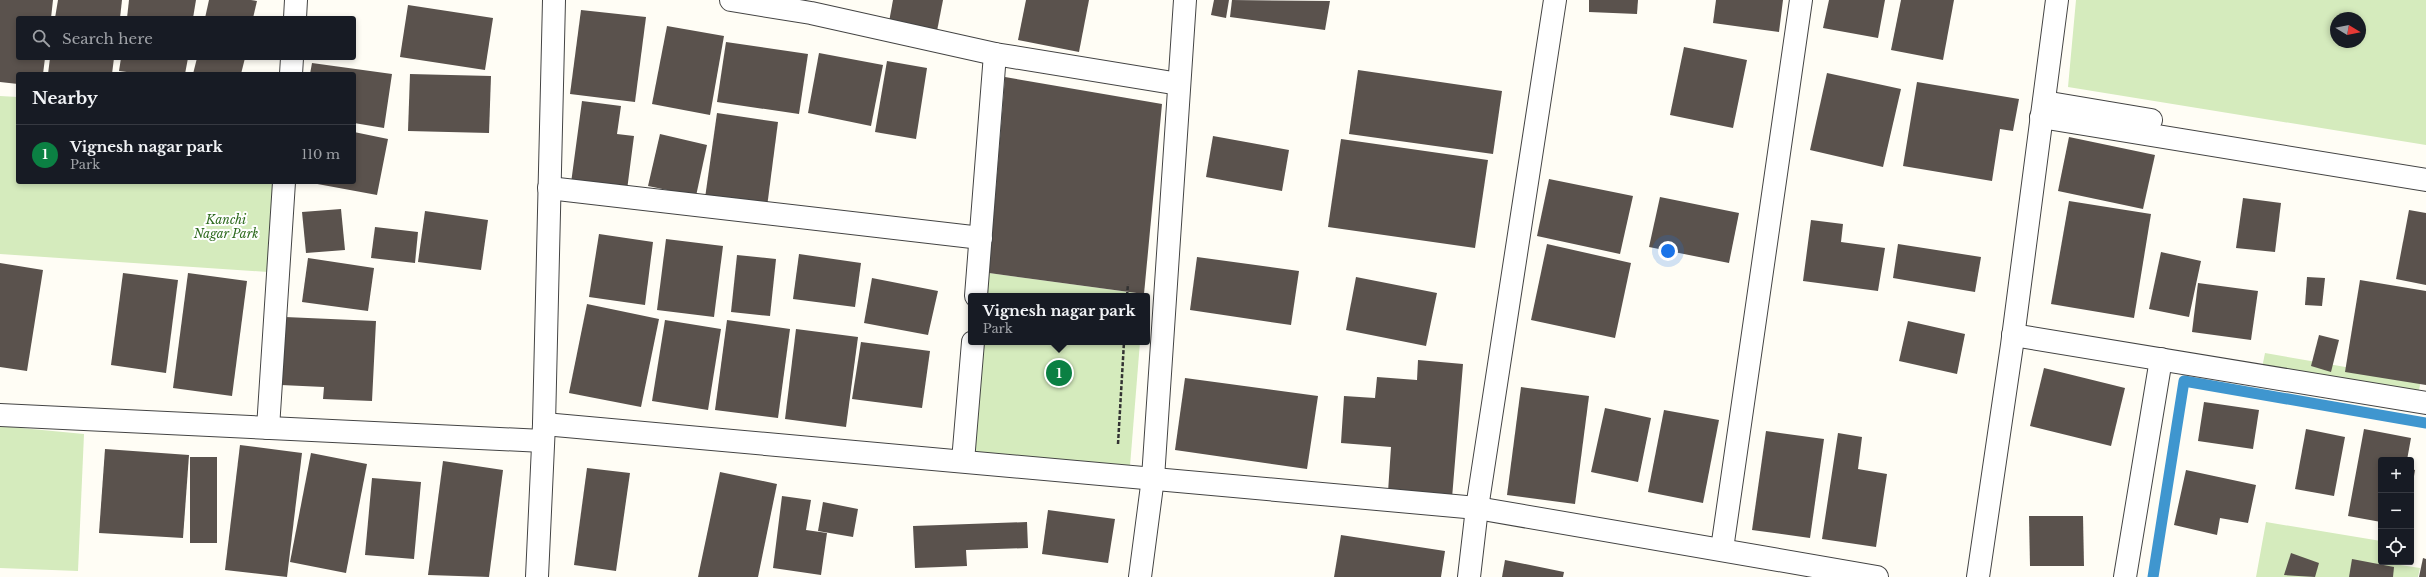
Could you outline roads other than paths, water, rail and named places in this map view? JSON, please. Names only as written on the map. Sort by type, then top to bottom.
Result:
[{"type":"street","points":[[295,16],[296,0]]},
{"type":"street","points":[[537,577],[543,432],[554,0]]},
{"type":"street","points":[[730,0],[811,6],[995,54],[1179,84]]},
{"type":"street","points":[[1140,577],[1153,478],[1185,0]]},
{"type":"street","points":[[1469,577],[1477,508],[1555,0]]},
{"type":"street","points":[[1722,549],[1801,0]]},
{"type":"street","points":[[1978,577],[2013,335],[2057,0]]},
{"type":"street","points":[[976,293],[995,54]]},
{"type":"street","points":[[291,72],[292,60]]},
{"type":"street","points":[[2042,110],[2426,167]]},
{"type":"street","points":[[2042,110],[2426,180]]},
{"type":"street","points":[[268,428],[284,184]]},
{"type":"street","points":[[549,188],[981,238]]},
{"type":"street","points":[[2013,335],[2426,403]]},
{"type":"street","points":[[963,461],[972,345]]},
{"type":"street","points":[[2125,577],[2161,359]]},
{"type":"street","points":[[0,415],[268,428],[543,432],[963,461],[1477,508],[1878,577]]},
{"type":"waterway","points":[[2153,577],[2184,381],[2426,423]]},
{"type":"place","name":"Vignesh nagar park","points":[[1059,373]]},
{"type":"park label","name":"Kanchi Nagar Park","points":[[226,226]]}]
